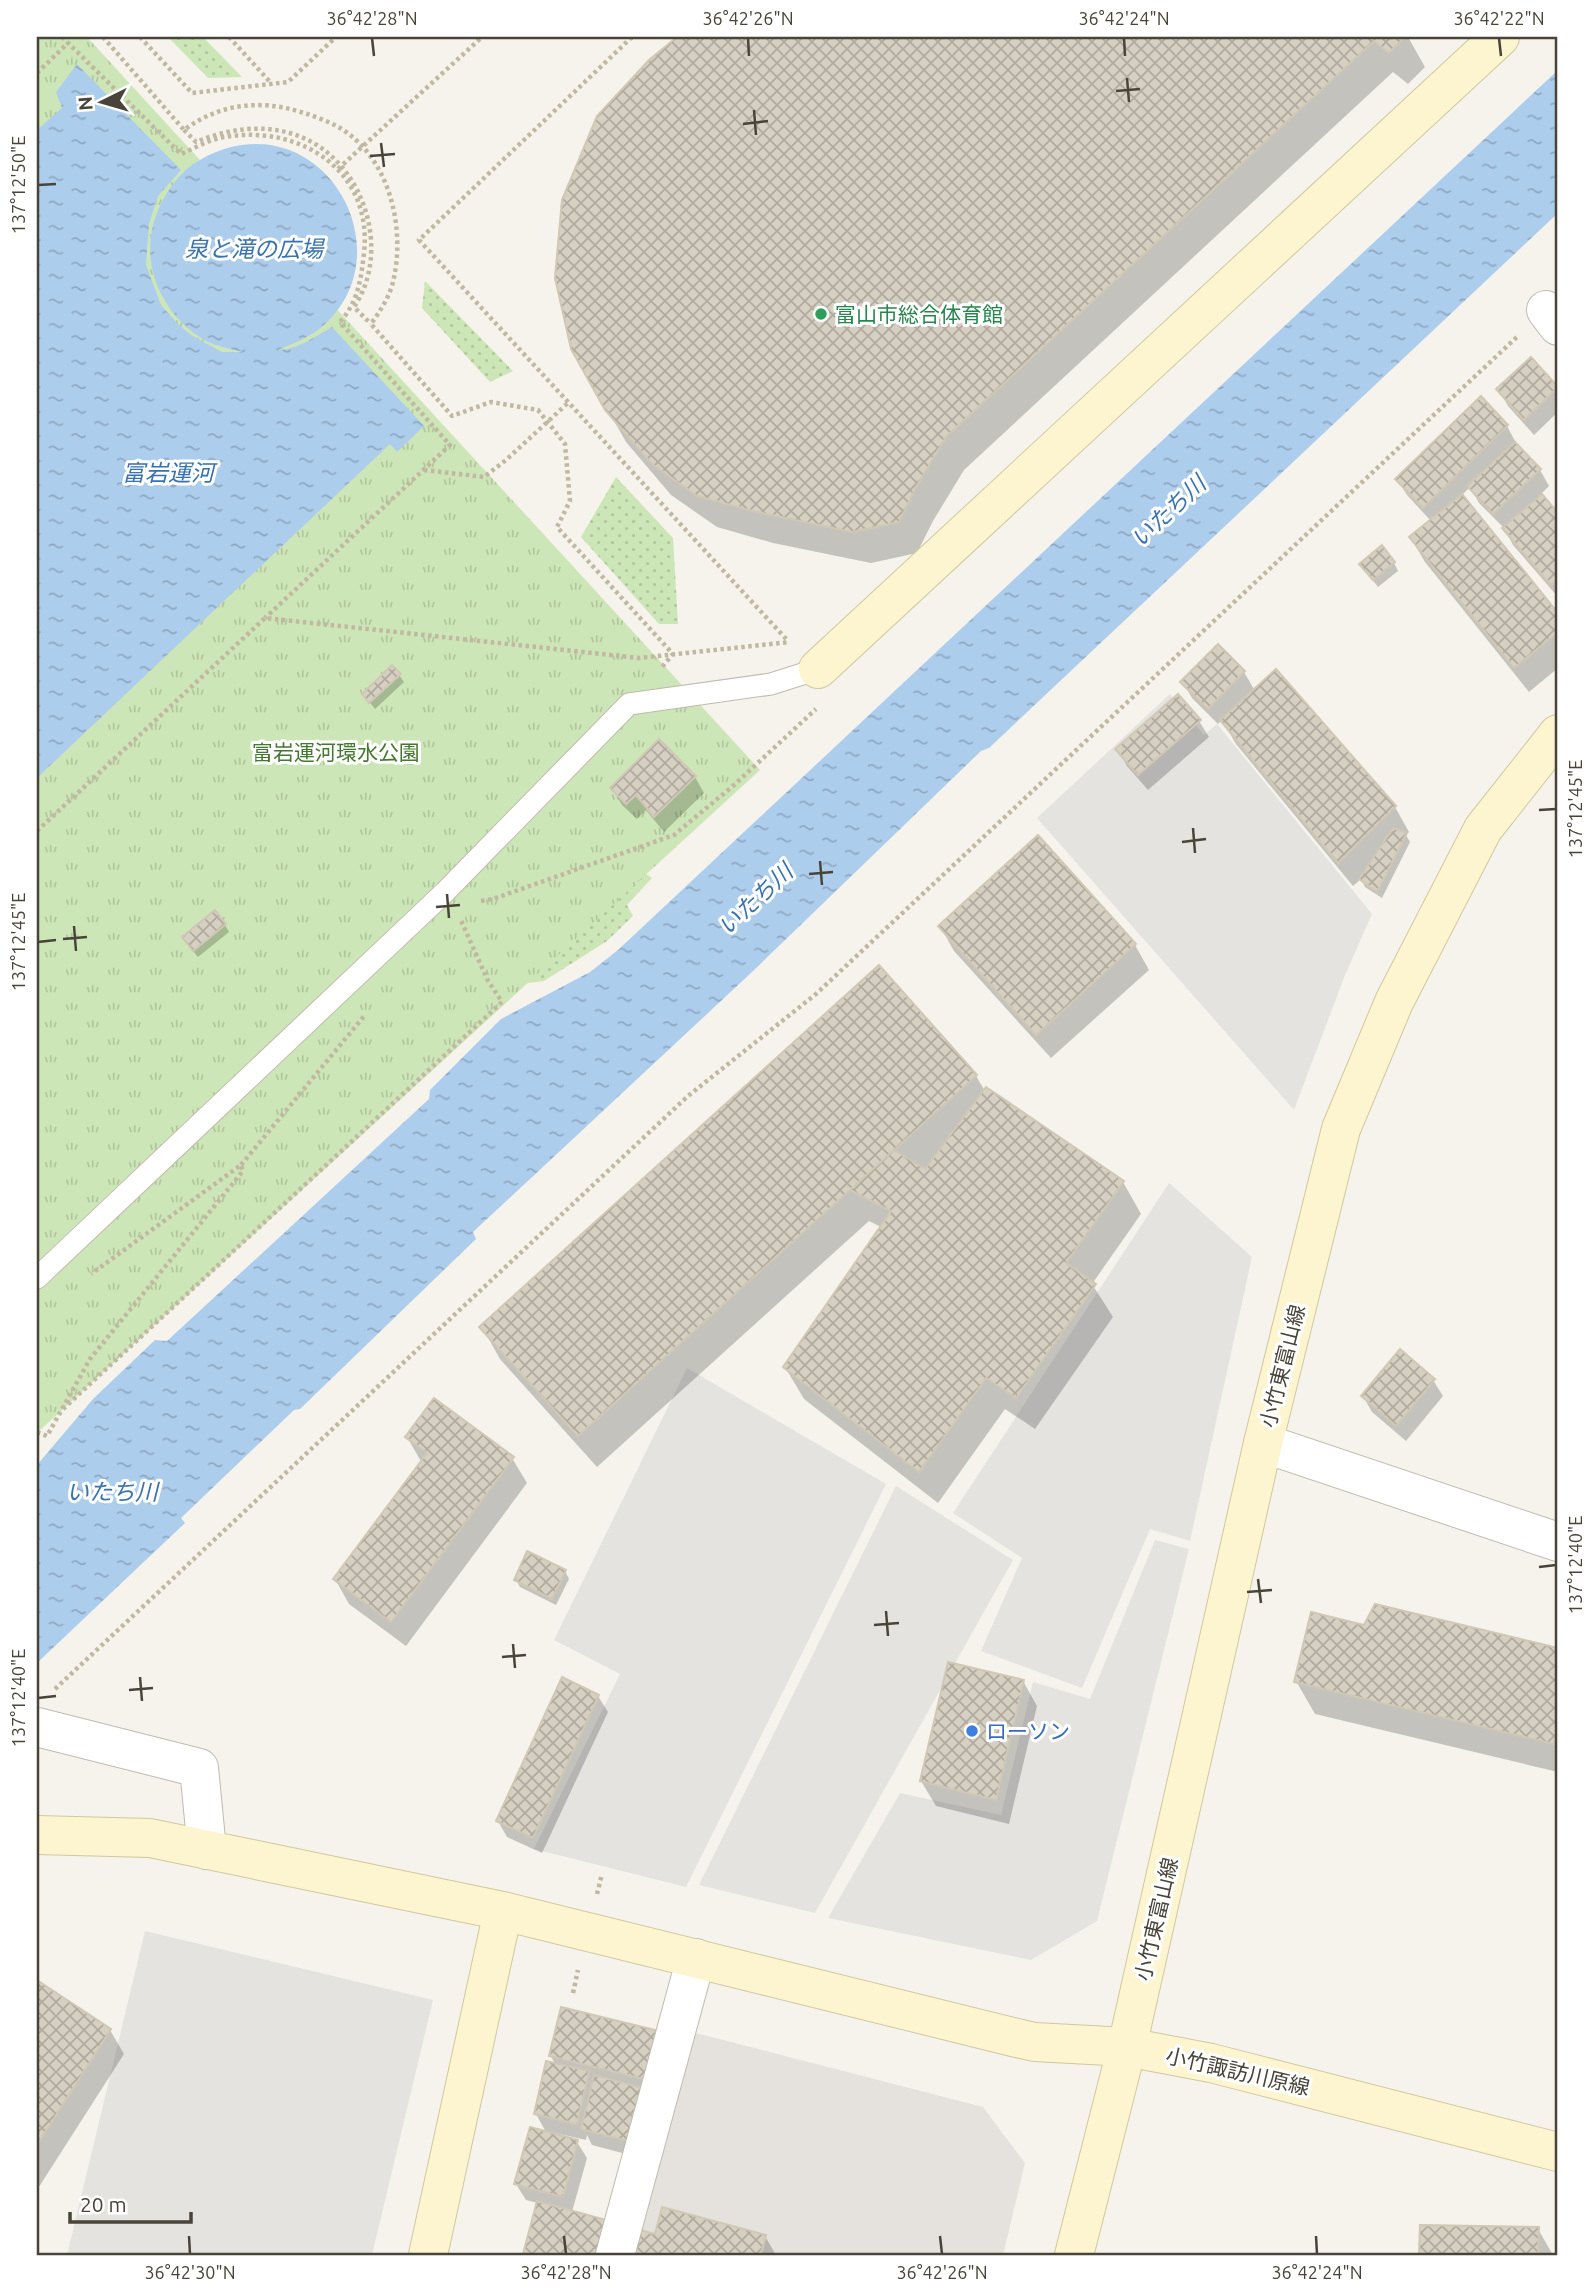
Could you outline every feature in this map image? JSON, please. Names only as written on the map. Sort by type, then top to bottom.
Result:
[{"type":"street","points":[[818,669],[1500,37]]},
{"type":"street","name":"小竹東富山線","points":[[1127,2046],[1263,1443],[1341,1129],[1388,1014],[1483,829],[1558,734]]},
{"type":"street","points":[[1263,1443],[1558,1542]]},
{"type":"street","points":[[42,1712],[200,1768],[207,1850]]},
{"type":"street","name":"小竹諏訪川原線","points":[[37,1835],[150,1838],[503,1911],[1035,2042],[1127,2046],[1211,2063],[1558,2152]]},
{"type":"street","points":[[428,2255],[503,1911]]},
{"type":"street","points":[[615,2255],[696,1958]]},
{"type":"street","points":[[1074,2255],[1127,2046]]},
{"type":"lane","points":[[37,1278],[445,892],[629,704],[771,684],[818,669]]},
{"type":"path","points":[[37,831],[450,445],[340,322],[348,313],[360,286],[365,241],[364,216],[338,169],[311,148],[288,138],[264,135],[225,137],[181,154],[62,37]]},
{"type":"path","points":[[103,37],[196,142],[229,130],[266,128],[309,140],[327,152],[351,181],[368,217],[372,236],[372,256],[364,293],[354,307],[452,416],[491,402],[538,410],[565,444],[570,501],[557,527],[673,654]]},
{"type":"path","points":[[140,37],[192,93],[288,82],[336,37]]},
{"type":"path","points":[[229,37],[272,84]]},
{"type":"path","points":[[338,169],[482,37]]},
{"type":"path","points":[[632,37],[419,240],[789,641],[818,669]]},
{"type":"path","points":[[37,73],[68,43]]},
{"type":"path","points":[[184,130],[202,116],[226,109],[251,105],[282,106],[317,117],[342,129],[361,147],[377,167],[388,190],[396,224],[396,262],[392,284],[384,305],[371,324]]},
{"type":"path","points":[[42,1712],[688,1096],[816,995],[1552,318]]},
{"type":"path","points":[[423,470],[484,477],[569,402]]},
{"type":"path","points":[[265,618],[639,658],[789,641]]},
{"type":"path","points":[[629,704],[673,654]]},
{"type":"path","points":[[62,1409],[502,1002],[488,979],[455,906],[445,892]]},
{"type":"path","points":[[90,1275],[241,1165],[373,1005]]},
{"type":"path","points":[[37,1433],[47,1436],[90,1359],[243,1171],[241,1165]]},
{"type":"shaded area","points":[[1170,694],[1204,735],[1217,724],[1372,914],[1345,975],[1294,1110],[1037,818]]},
{"type":"shaded area","points":[[1169,1183],[1252,1257],[1190,1541],[1150,1529],[1082,1688],[981,1651],[1022,1558],[953,1513]]},
{"type":"shaded area","points":[[687,1368],[886,1484],[686,1887],[534,1849],[620,1674],[554,1640]]},
{"type":"shaded area","points":[[896,1486],[1013,1560],[815,1913],[699,1885]]},
{"type":"shaded area","points":[[1155,1540],[1189,1549],[1097,1921],[1031,1960],[828,1918],[900,1793],[1001,1815],[1033,1682],[1090,1699]]},
{"type":"shaded area","points":[[145,1931],[433,2000],[372,2255],[67,2255]]},
{"type":"shaded area","points":[[688,2031],[983,2107],[1025,2163],[1003,2255],[627,2255]]},
{"type":"green space","name":"富岩運河環水公園","points":[[37,37],[87,37],[760,770],[37,1433]]},
{"type":"green space","points":[[168,37],[203,37],[242,77],[208,78]]},
{"type":"green space","points":[[425,281],[513,371],[490,382],[422,308]]},
{"type":"green space","points":[[616,477],[673,538],[678,624],[659,624],[581,537]]},
{"type":"green space","points":[[643,872],[652,878],[627,905],[633,916],[607,941],[544,981],[513,985]]},
{"type":"water","name":"富岩運河","points":[[77,64],[181,170],[158,196],[149,224],[146,265],[161,305],[177,323],[191,335],[222,352],[243,352],[212,344],[198,336],[179,320],[160,291],[152,268],[150,245],[157,213],[167,192],[186,170],[200,160],[231,147],[267,145],[299,154],[326,174],[345,200],[355,231],[356,264],[346,296],[324,325],[278,350],[299,345],[332,327],[424,426],[397,452],[390,444],[37,778],[37,130],[62,108],[56,92]]},
{"type":"water","name":"いたち川","points":[[1558,70],[1558,213],[989,748],[981,751],[752,972],[473,1232],[476,1239],[300,1409],[294,1410],[181,1518],[185,1523],[37,1663],[37,1465],[93,1399],[155,1340],[167,1341],[429,1099],[430,1090],[501,1019],[590,972],[618,950]]},
{"type":"building","name":"富山市総合体育館","points":[[677,37],[1405,37],[1389,53],[1374,41],[946,437],[899,522],[852,532],[697,496],[651,463],[605,410],[571,349],[555,278],[562,200],[597,116],[649,60]]},
{"type":"building","points":[[1531,357],[1558,387],[1524,420],[1496,389]]},
{"type":"building","points":[[1481,396],[1508,425],[1423,508],[1395,479]]},
{"type":"building","points":[[1515,442],[1541,469],[1493,514],[1467,486]]},
{"type":"building","points":[[1462,494],[1558,613],[1558,632],[1514,668],[1409,537]]},
{"type":"building","points":[[1542,494],[1558,513],[1558,579],[1551,585],[1502,528]]},
{"type":"building","points":[[1382,545],[1395,562],[1373,580],[1359,564]]},
{"type":"building","points":[[1218,644],[1245,671],[1208,709],[1180,682]]},
{"type":"building","points":[[392,665],[401,674],[369,703],[362,694]]},
{"type":"building","points":[[1276,669],[1396,806],[1338,863],[1220,720]]},
{"type":"building","points":[[1178,694],[1201,720],[1138,775],[1115,749]]},
{"type":"building","points":[[659,739],[696,776],[654,817],[636,795],[626,804],[610,788]]},
{"type":"building","points":[[1393,828],[1407,833],[1377,892],[1359,879]]},
{"type":"building","points":[[1038,835],[1136,944],[1036,1035],[938,926]]},
{"type":"building","points":[[215,910],[226,924],[193,951],[182,937]]},
{"type":"building","points":[[879,965],[977,1075],[578,1436],[479,1327]]},
{"type":"building","points":[[986,1087],[1124,1181],[1066,1263],[1096,1284],[1016,1398],[986,1378],[919,1472],[783,1367],[891,1211],[850,1190],[894,1150],[925,1169]]},
{"type":"building","points":[[1400,1349],[1435,1379],[1396,1426],[1361,1396]]},
{"type":"building","points":[[434,1398],[514,1457],[391,1622],[333,1579],[427,1453],[405,1437]]},
{"type":"building","points":[[527,1551],[566,1570],[552,1599],[514,1580]]},
{"type":"building","points":[[1375,1604],[1558,1648],[1558,1726],[1554,1744],[1294,1682],[1311,1612],[1364,1625]]},
{"type":"building","name":"ローソン","points":[[948,1662],[1024,1680],[996,1800],[920,1781]]},
{"type":"building","points":[[562,1677],[599,1695],[533,1838],[496,1821]]},
{"type":"building","points":[[37,1980],[111,2029],[37,2145]]},
{"type":"building","points":[[561,2007],[659,2031],[648,2080],[549,2056]]},
{"type":"building","points":[[546,2061],[589,2071],[577,2124],[534,2114]]},
{"type":"building","points":[[594,2075],[646,2089],[632,2142],[581,2129]]},
{"type":"building","points":[[530,2127],[578,2140],[563,2197],[514,2184]]},
{"type":"building","points":[[537,2201],[606,2220],[597,2255],[523,2254]]},
{"type":"building","points":[[662,2207],[766,2235],[761,2255],[633,2255],[640,2230],[655,2234]]},
{"type":"building","points":[[1420,2225],[1539,2227],[1538,2255],[1419,2255]]},
{"type":"place","name":"富山市総合体育館","points":[[821,314]]},
{"type":"place","name":"ローソン","points":[[972,1731]]},
{"type":"water label","name":"泉と滝の広場","points":[[254,248]]}]
